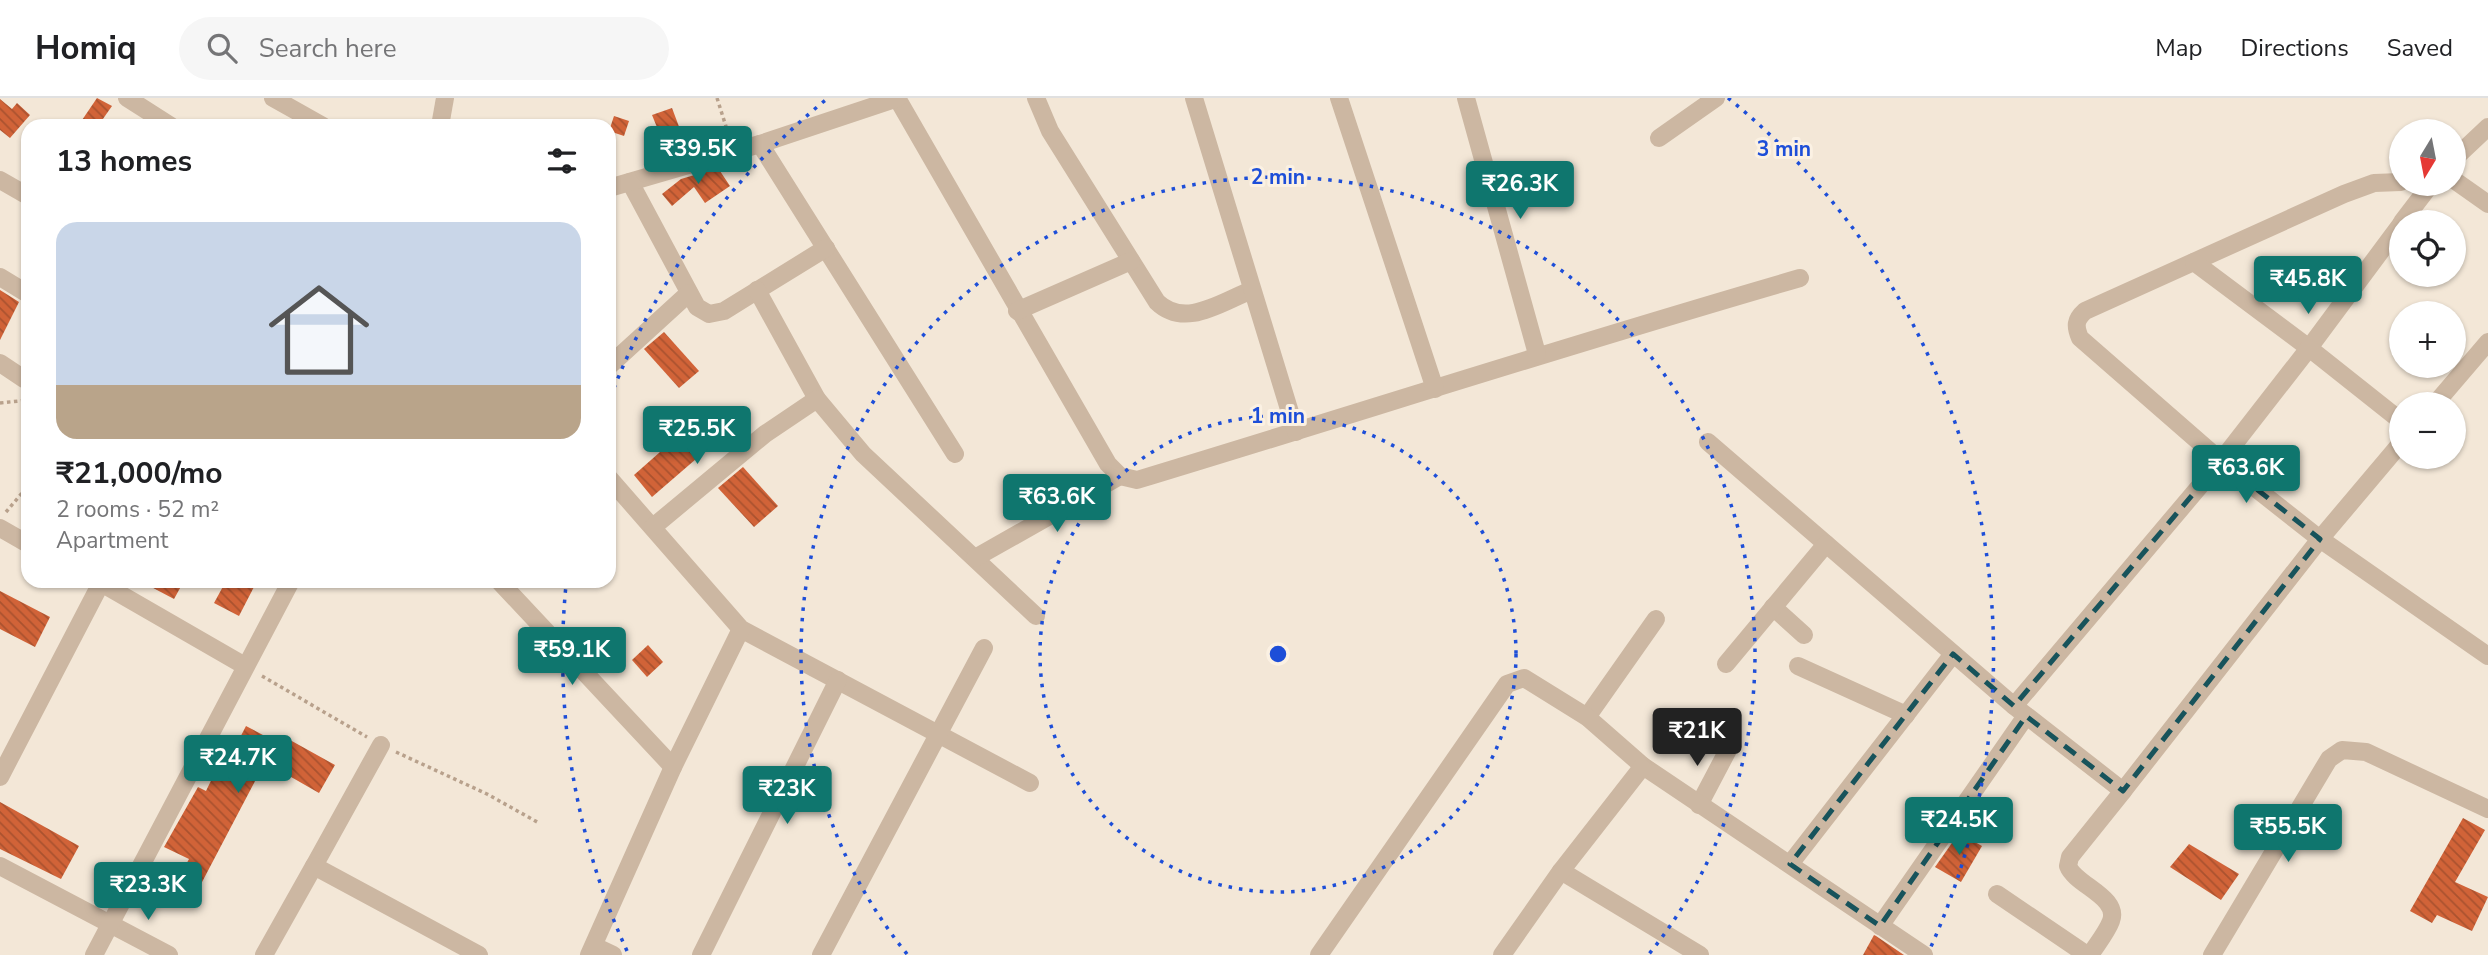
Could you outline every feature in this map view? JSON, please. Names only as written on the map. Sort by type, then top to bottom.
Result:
[{"type":"street","points":[[127,98],[160,119]]},
{"type":"street","points":[[272,98],[310,119]]},
{"type":"street","points":[[441,119],[445,98]]},
{"type":"street","points":[[616,186],[760,144],[897,98],[1017,311],[1108,464],[1120,476],[1137,480],[1435,389],[1537,354],[1800,278]]},
{"type":"street","points":[[1036,98],[1050,131],[1157,302],[1175,315],[1187,316],[1252,290]]},
{"type":"street","points":[[1194,98],[1296,432]]},
{"type":"street","points":[[1339,98],[1435,389]]},
{"type":"street","points":[[1466,98],[1537,354]]},
{"type":"street","points":[[1659,138],[1716,98]]},
{"type":"street","points":[[2466,148],[2488,127]]},
{"type":"street","points":[[760,144],[955,454]]},
{"type":"street","points":[[0,180],[21,192]]},
{"type":"street","points":[[630,182],[697,307],[709,314],[724,311],[826,248]]},
{"type":"street","points":[[2389,183],[2374,183],[2344,194],[2085,311],[2078,317],[2075,327],[2080,338],[2221,461],[2320,540],[2488,656]]},
{"type":"street","points":[[2466,188],[2488,204]]},
{"type":"street","points":[[1880,926],[2020,711],[2221,461],[2389,240]]},
{"type":"street","points":[[1017,311],[1131,261]]},
{"type":"street","points":[[2194,262],[2389,411]]},
{"type":"street","points":[[0,277],[21,290]]},
{"type":"street","points":[[757,290],[817,399],[863,454],[1037,616]]},
{"type":"street","points":[[616,360],[689,293]]},
{"type":"street","points":[[2445,392],[2488,342]]},
{"type":"street","points":[[0,363],[21,377]]},
{"type":"street","points":[[653,527],[765,435],[817,399]]},
{"type":"street","points":[[1708,442],[2020,711],[2123,791]]},
{"type":"street","points":[[1997,894],[2089,955],[2112,919],[2112,909],[2105,900],[2075,878],[2068,866],[2070,857],[2320,540],[2389,457]]},
{"type":"street","points":[[975,558],[1120,476]]},
{"type":"street","points":[[616,486],[741,629],[1030,783]]},
{"type":"street","points":[[0,528],[21,540]]},
{"type":"street","points":[[1726,664],[1826,544]]},
{"type":"street","points":[[0,777],[96,588]]},
{"type":"street","points":[[109,588],[245,666]]},
{"type":"street","points":[[94,955],[109,922],[288,588]]},
{"type":"street","points":[[506,588],[673,767]]},
{"type":"street","points":[[1773,607],[1804,635]]},
{"type":"street","points":[[1587,717],[1656,619]]},
{"type":"street","points":[[612,955],[592,951],[673,767],[741,629]]},
{"type":"street","points":[[821,955],[984,648]]},
{"type":"street","points":[[1790,864],[1953,654]]},
{"type":"street","points":[[1798,666],[1906,715]]},
{"type":"street","points":[[1319,955],[1507,684],[1516,678],[1532,681],[1587,717],[1643,766],[1699,806],[1924,955]]},
{"type":"street","points":[[701,955],[838,680]]},
{"type":"street","points":[[264,955],[381,745]]},
{"type":"street","points":[[1699,806],[1729,748]]},
{"type":"street","points":[[2211,955],[2329,759],[2342,750],[2366,751],[2488,809]]},
{"type":"street","points":[[1502,955],[1561,871],[1643,766]]},
{"type":"street","points":[[0,866],[169,955]]},
{"type":"street","points":[[314,866],[468,946],[479,955]]},
{"type":"street","points":[[1561,871],[1700,955]]},
{"type":"path","points":[[717,98],[734,151]]},
{"type":"path","points":[[0,403],[21,401]]},
{"type":"path","points":[[0,519],[21,494]]},
{"type":"highlighted area","points":[[2221,461],[2320,539],[2123,791],[2026,716],[1880,926],[1790,864],[1953,654],[2014,706]]},
{"type":"building","points":[[97,98],[112,106],[103,119],[83,119]]},
{"type":"building","points":[[0,99],[12,109],[17,103],[30,115],[27,119],[21,119],[21,125],[10,138],[0,130]]},
{"type":"building","points":[[672,108],[684,140],[665,147],[652,115]]},
{"type":"building","points":[[614,116],[629,121],[624,136],[616,133],[616,119],[613,119]]},
{"type":"building","points":[[718,168],[730,186],[705,203],[694,187],[672,206],[662,194],[681,179]]},
{"type":"building","points":[[0,290],[19,302],[0,340]]},
{"type":"building","points":[[664,332],[699,371],[679,388],[644,349]]},
{"type":"building","points":[[677,437],[696,459],[652,497],[634,475]]},
{"type":"building","points":[[743,467],[778,506],[754,527],[718,488]]},
{"type":"building","points":[[153,588],[180,588],[174,599]]},
{"type":"building","points":[[222,588],[253,588],[239,616],[214,603]]},
{"type":"building","points":[[0,591],[50,617],[35,647],[0,629]]},
{"type":"building","points":[[648,645],[663,662],[647,677],[632,660]]},
{"type":"building","points":[[246,726],[276,742],[281,735],[335,765],[319,793],[265,762],[201,884],[181,874],[189,859],[164,847],[198,787],[206,791],[223,756],[229,759]]},
{"type":"building","points":[[0,802],[79,846],[61,879],[0,849]]},
{"type":"building","points":[[2463,818],[2485,830],[2455,882],[2488,897],[2472,931],[2437,915],[2432,923],[2410,911]]},
{"type":"building","points":[[1959,833],[1982,846],[1961,882],[1935,867]]},
{"type":"building","points":[[2189,844],[2239,874],[2221,900],[2170,867]]},
{"type":"building","points":[[1874,935],[1876,936],[1904,955],[1863,955]]}]
